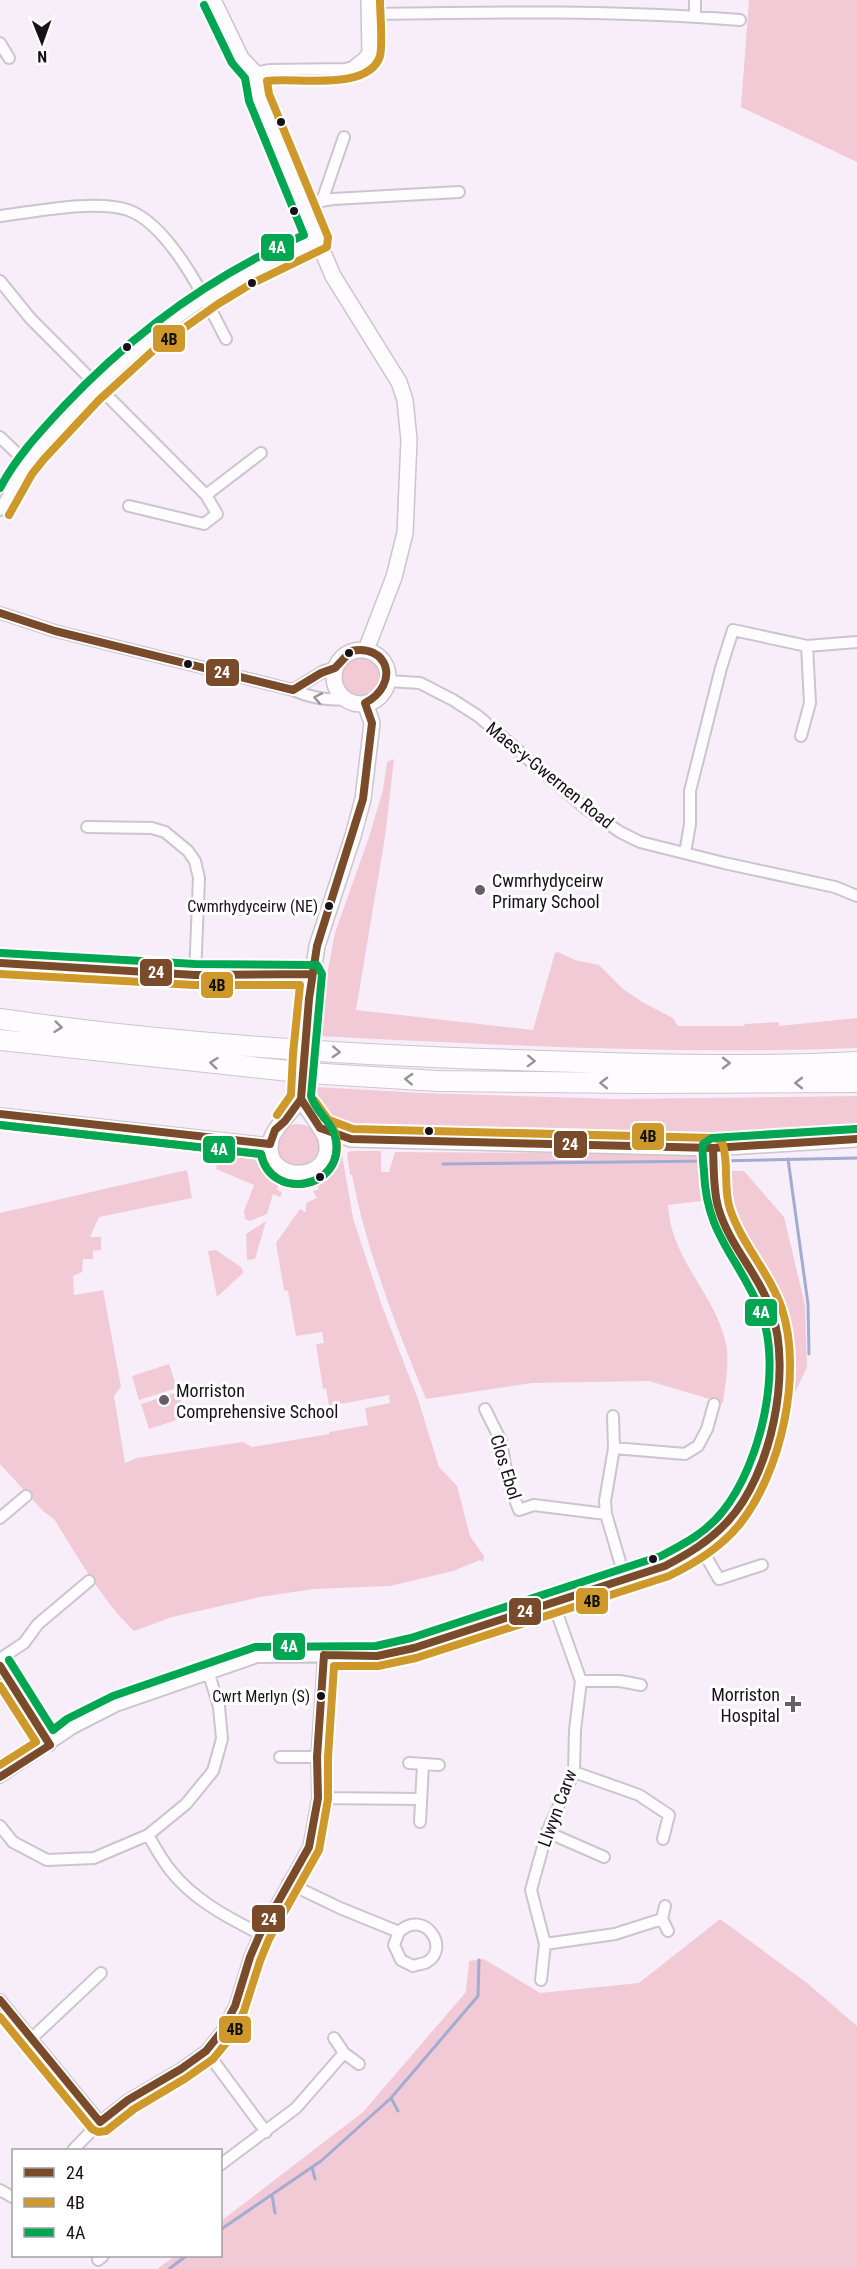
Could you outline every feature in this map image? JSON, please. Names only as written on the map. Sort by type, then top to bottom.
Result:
[{"type":"highway","points":[[0,1019],[265,1049],[617,1064],[857,1062]]},
{"type":"highway","points":[[0,1040],[308,1073],[438,1081],[857,1082]]},
{"type":"street","points":[[213,0],[241,58],[255,73],[259,97],[277,144],[333,276],[399,382],[408,420],[405,533],[394,577],[366,650]]},
{"type":"street","points":[[494,0],[494,12]]},
{"type":"street","points":[[694,16],[695,0]]},
{"type":"street","points":[[255,73],[269,70],[345,69],[357,66],[370,53],[369,7],[694,16],[740,20]]},
{"type":"street","points":[[0,43],[9,58]]},
{"type":"street","points":[[322,201],[344,136]]},
{"type":"street","points":[[302,204],[459,192]]},
{"type":"street","points":[[0,216],[85,206],[106,206],[127,210],[144,219],[163,233],[205,298],[226,339]]},
{"type":"street","points":[[0,510],[27,463],[96,386],[150,339],[205,298],[231,282],[318,241]]},
{"type":"street","points":[[0,281],[30,318],[206,495],[217,514],[204,524],[129,506]]},
{"type":"street","points":[[0,437],[27,463]]},
{"type":"street","points":[[206,495],[261,453]]},
{"type":"street","points":[[0,612],[55,631],[293,690],[305,695],[333,700],[345,699]]},
{"type":"street","points":[[685,853],[689,835],[690,791],[733,630],[807,646],[857,642]]},
{"type":"street","points":[[801,736],[810,703],[807,646]]},
{"type":"street","points":[[353,650],[366,650],[376,654],[383,661],[387,670],[387,681],[380,696],[365,704],[354,703],[345,699],[337,691],[334,680],[335,668],[347,653],[353,650]]},
{"type":"street","points":[[293,690],[324,671],[335,668]]},
{"type":"street","name":"Maes-y-Gwernen Road","points":[[387,681],[420,683],[453,700],[478,716],[585,808],[620,832],[640,842],[834,887],[857,896]]},
{"type":"street","points":[[301,1100],[326,1140],[326,1153],[320,1165],[315,1169],[303,1174],[291,1174],[276,1164],[270,1144],[275,1130],[301,1100],[309,999],[317,946],[363,799],[372,723],[365,704]]},
{"type":"street","points":[[86,828],[152,828],[165,832],[188,850],[195,861],[199,878],[195,975]]},
{"type":"street","points":[[0,963],[195,975],[312,974]]},
{"type":"street","points":[[0,1114],[270,1144]]},
{"type":"street","points":[[285,1121],[297,1118],[310,1120],[318,1126],[351,1139],[713,1148],[857,1139]]},
{"type":"street","points":[[326,1153],[351,1139]]},
{"type":"street","points":[[0,1777],[73,1728],[116,1706],[257,1657],[377,1656],[414,1647],[665,1566],[701,1548],[730,1520],[747,1497],[757,1473],[767,1448],[772,1423],[780,1352],[776,1325],[767,1299],[729,1234],[720,1213],[713,1148]]},
{"type":"street","points":[[614,1448],[685,1454],[698,1446],[707,1429],[714,1404]]},
{"type":"street","name":"Clos Ebol","points":[[485,1409],[501,1441],[508,1482],[519,1510],[534,1505],[606,1514]]},
{"type":"street","points":[[614,1416],[614,1448],[607,1484],[606,1514],[626,1579]]},
{"type":"street","points":[[0,1518],[26,1496]]},
{"type":"street","points":[[701,1548],[719,1579],[762,1565]]},
{"type":"street","points":[[0,1659],[24,1643],[38,1624],[89,1581]]},
{"type":"street","name":"Llwyn Carw","points":[[541,1980],[545,1944],[531,1890],[547,1832],[573,1772],[581,1681],[553,1602]]},
{"type":"street","points":[[76,2149],[100,2122],[128,2100],[182,2069],[206,2051],[222,2031],[235,2006],[250,1957],[260,1934],[309,1847],[318,1798],[317,1757],[324,1655]]},
{"type":"street","points":[[0,1666],[50,1745]]},
{"type":"street","points":[[0,1826],[13,1842],[47,1860],[94,1858],[148,1835],[186,1804],[213,1771],[222,1738],[219,1707],[209,1674]]},
{"type":"street","points":[[581,1681],[621,1681],[641,1685]]},
{"type":"street","points":[[280,1757],[317,1757]]},
{"type":"street","points":[[409,1763],[439,1765]]},
{"type":"street","points":[[420,1822],[423,1764]]},
{"type":"street","points":[[573,1772],[639,1795],[669,1815],[663,1839]]},
{"type":"street","points":[[318,1798],[421,1799]]},
{"type":"street","points":[[547,1832],[604,1857]]},
{"type":"street","points":[[148,1835],[171,1871],[198,1898],[260,1934]]},
{"type":"street","points":[[288,1883],[399,1932]]},
{"type":"street","points":[[665,1906],[662,1920],[668,1931]]},
{"type":"street","points":[[545,1944],[615,1934],[662,1920]]},
{"type":"street","points":[[32,2038],[101,1973]]},
{"type":"street","points":[[0,2000],[100,2122]]},
{"type":"street","points":[[334,2038],[344,2053],[359,2064]]},
{"type":"street","points":[[206,2051],[266,2132]]},
{"type":"street","points":[[222,2164],[296,2108],[344,2053]]},
{"type":"shaded area","points":[[749,0],[857,0],[857,162],[741,107]]},
{"type":"shaded area","points":[[361,658],[374,664],[380,677],[374,690],[361,696],[348,690],[342,677],[348,664]]},
{"type":"shaded area","points":[[394,759],[385,837],[356,1010],[533,1030],[555,953],[558,952],[575,960],[599,965],[623,989],[673,1018],[678,1026],[744,1026],[745,1024],[779,1022],[779,1026],[857,1018],[857,1048],[655,1050],[319,1036],[322,1000],[335,933],[369,837],[383,790],[387,762]]},
{"type":"shaded area","points":[[316,1087],[617,1099],[857,1096],[857,1132],[712,1138],[463,1135],[364,1129],[344,1126],[322,1110]]},
{"type":"shaded area","points":[[298,1124],[313,1130],[319,1145],[313,1160],[298,1166],[283,1160],[277,1145],[283,1130]]},
{"type":"shaded area","points":[[223,1149],[253,1155],[272,1176],[281,1181],[277,1189],[282,1193],[280,1197],[273,1194],[267,1214],[250,1221],[245,1219],[244,1211],[254,1185],[216,1169]]},
{"type":"shaded area","points":[[381,1151],[381,1172],[389,1172],[395,1152],[687,1154],[698,1156],[705,1165],[710,1200],[668,1205],[677,1243],[713,1309],[726,1344],[727,1366],[723,1403],[649,1381],[532,1383],[426,1399],[393,1317],[374,1261],[352,1175],[350,1175],[347,1153]]},
{"type":"shaded area","name":"Morriston Comprehensive School","points":[[342,1155],[353,1218],[382,1306],[418,1399],[439,1467],[457,1486],[470,1536],[484,1556],[483,1562],[480,1560],[453,1571],[390,1586],[314,1589],[260,1597],[172,1617],[134,1631],[101,1592],[54,1519],[44,1512],[0,1464],[0,1213],[187,1170],[192,1198],[99,1217],[90,1237],[101,1237],[101,1250],[93,1251],[93,1259],[83,1259],[82,1272],[73,1276],[74,1295],[103,1290],[121,1387],[114,1396],[125,1463],[136,1458],[243,1442],[252,1447],[329,1434],[368,1425],[365,1408],[390,1403],[389,1395],[329,1406],[326,1388],[323,1389],[316,1344],[324,1343],[322,1332],[296,1336],[288,1291],[284,1290],[276,1243],[300,1209],[306,1212],[306,1203],[317,1198],[313,1191],[318,1190],[320,1181]]},
{"type":"shaded area","points":[[723,1171],[744,1171],[784,1217],[805,1305],[807,1367],[783,1418],[789,1352],[774,1292],[738,1222]]},
{"type":"shaded area","points":[[266,1221],[255,1259],[247,1260],[246,1234]]},
{"type":"shaded area","points":[[216,1250],[242,1268],[243,1273],[217,1297],[208,1251]]},
{"type":"shaded area","points":[[169,1364],[177,1388],[139,1400],[132,1376]]},
{"type":"shaded area","points":[[178,1392],[186,1417],[149,1429],[141,1404]]},
{"type":"shaded area","points":[[720,1919],[807,1983],[857,2026],[857,2269],[157,2269],[174,2257],[222,2257],[222,2220],[363,2112],[466,1992],[469,1961],[484,1959],[540,1993],[639,1983]]},
{"type":"waterway","points":[[718,1161],[857,1158]]},
{"type":"waterway","points":[[788,1159],[808,1304],[809,1354]]},
{"type":"waterway","points":[[443,1164],[711,1161]]},
{"type":"waterway","points":[[222,2229],[321,2161],[391,2098],[478,1996],[479,1960]]},
{"type":"waterway","points":[[391,2098],[398,2111]]},
{"type":"waterway","points":[[312,2167],[315,2179]]},
{"type":"waterway","points":[[272,2195],[275,2213]]},
{"type":"waterway","points":[[169,2269],[185,2257]]},
{"type":"transit line","name":"4B","points":[[9,515],[32,474],[44,459],[99,400],[156,348],[218,304],[251,284],[327,247],[328,237],[269,94],[267,81],[347,79],[362,75],[373,67],[380,56],[380,0]]},
{"type":"transit line","name":"4A","points":[[0,488],[21,455],[64,406],[90,379],[146,330],[175,308],[237,268],[304,235],[249,101],[245,78],[232,63],[204,5]]},
{"type":"transit line","name":"24","points":[[0,613],[55,631],[293,690],[321,673],[335,668],[351,651],[364,650],[374,653],[381,659],[386,676],[383,686],[365,703],[372,723],[363,799],[317,946],[309,999],[301,1099],[285,1121],[275,1130],[270,1144]]},
{"type":"transit line","name":"4A","points":[[0,1125],[261,1154],[267,1169],[278,1179],[291,1183],[304,1184],[318,1179],[328,1170],[335,1158],[335,1135],[311,1096],[322,974],[317,965],[195,964],[1,953]]},
{"type":"transit line","name":"24","points":[[0,963],[195,975],[312,974]]},
{"type":"transit line","name":"4B","points":[[0,974],[194,985],[300,985],[291,1095],[277,1115]]},
{"type":"transit line","name":"24","points":[[301,1099],[320,1128],[351,1139],[713,1148],[857,1139]]},
{"type":"transit line","name":"4B","points":[[0,1125],[261,1154],[268,1169],[279,1179],[292,1184],[306,1183],[320,1178],[330,1168],[336,1154],[335,1132],[315,1101]]},
{"type":"transit line","name":"24","points":[[0,1114],[270,1144]]},
{"type":"transit line","name":"4B","points":[[0,2017],[92,2129],[98,2132],[106,2131],[134,2109],[213,2059],[231,2037],[244,2011],[269,1939],[319,1850],[328,1799],[328,1757],[334,1666],[378,1666],[416,1658],[669,1576],[707,1554],[739,1525],[754,1503],[777,1451],[789,1392],[788,1335],[777,1296],[742,1235],[730,1209],[725,1153],[721,1141],[713,1138],[353,1129],[324,1118]]},
{"type":"transit line","name":"4A","points":[[9,1660],[53,1730],[67,1719],[113,1696],[255,1647],[376,1646],[411,1638],[661,1556],[687,1542],[710,1525],[723,1511],[748,1469],[764,1416],[770,1361],[761,1312],[717,1230],[711,1213],[706,1193],[703,1144],[712,1138],[856,1129]]},
{"type":"transit line","name":"24","points":[[324,1655],[377,1656],[414,1648],[665,1566],[714,1535],[728,1521],[743,1501],[766,1451],[774,1422],[780,1364],[778,1337],[767,1299],[729,1235],[718,1207],[714,1185],[713,1148]]},
{"type":"transit line","name":"24","points":[[100,2122],[128,2100],[181,2069],[206,2051],[222,2031],[235,2006],[250,1957],[260,1934],[309,1847],[318,1798],[317,1757],[324,1655]]},
{"type":"transit line","name":"24","points":[[0,1666],[50,1745]]},
{"type":"transit line","name":"4B","points":[[0,1686],[36,1742],[0,1765]]},
{"type":"transit line","name":"24","points":[[0,1777],[50,1745]]},
{"type":"transit line","name":"24","points":[[0,2000],[100,2122]]},
{"type":"place","name":"Cwmrhydyceirw Primary School","points":[[480,890]]},
{"type":"place","name":"Cwmrhydyceirw (NE)","points":[[329,906]]},
{"type":"place","name":"Morriston Comprehensive School","points":[[164,1400]]},
{"type":"place","name":"Cwrt Merlyn (S)","points":[[321,1696]]},
{"type":"place","name":"Morriston Hospital","points":[[793,1704]]}]
